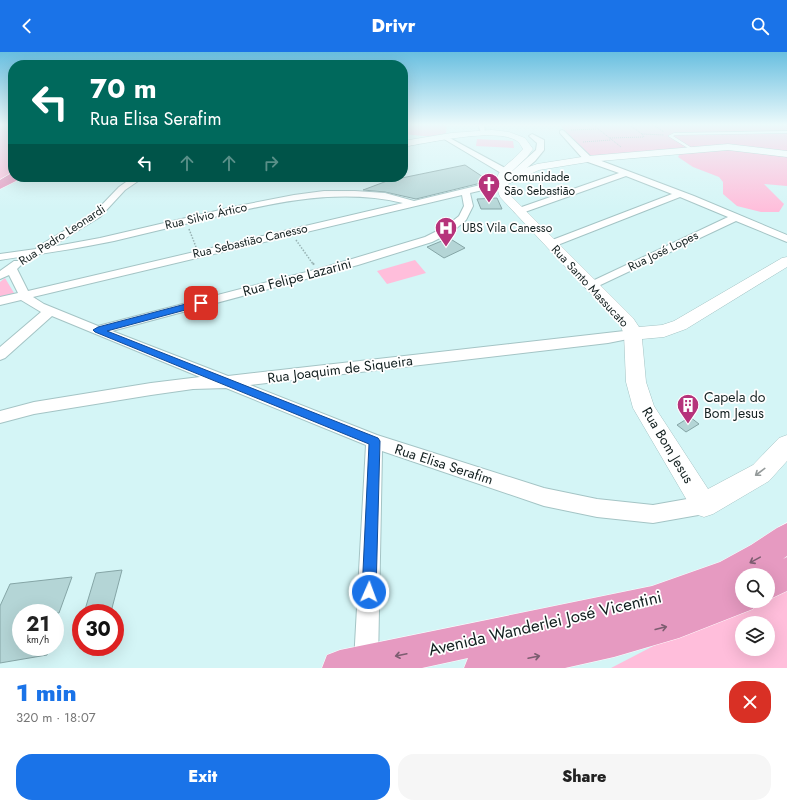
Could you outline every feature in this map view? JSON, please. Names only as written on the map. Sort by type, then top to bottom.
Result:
[{"type":"main road","name":"Avenida Wanderlei José Vicentini","points":[[353,665],[652,602],[727,575],[762,556],[787,538]]},
{"type":"main road","points":[[775,580],[787,573]]},
{"type":"main road","name":"Avenida Wanderlei José Vicentini","points":[[482,668],[566,651],[668,626],[735,601]]},
{"type":"street","points":[[468,153],[505,177]]},
{"type":"street","points":[[505,177],[526,153]]},
{"type":"street","points":[[505,177],[536,153]]},
{"type":"street","points":[[583,153],[588,159],[679,194],[787,239]]},
{"type":"street","points":[[505,177],[537,167],[588,159],[653,153]]},
{"type":"street","points":[[518,211],[625,174]]},
{"type":"street","name":"Rua Sebastião Canesso","points":[[0,301],[24,294],[465,192],[505,177]]},
{"type":"street","name":"Rua Santo Massucato","points":[[505,177],[506,197],[626,322],[633,334]]},
{"type":"street","name":"Rua Pedro Leonardi","points":[[0,276],[11,267],[97,214],[105,208],[125,185],[131,182]]},
{"type":"street","name":"Rua Felipe Lazarini","points":[[98,330],[319,272],[376,256],[437,236],[454,226],[468,208],[469,200],[465,192]]},
{"type":"street","points":[[551,244],[679,194]]},
{"type":"street","name":"Rua Silvio Ártico","points":[[0,257],[67,247],[251,206],[312,195],[367,195],[395,198],[413,203]]},
{"type":"street","name":"Rua José Lopes","points":[[590,286],[736,217]]},
{"type":"street","points":[[633,334],[664,331],[680,324],[787,262]]},
{"type":"street","name":"Rua Elisa Serafim","points":[[11,267],[26,298],[40,307],[374,441],[544,497],[597,508],[654,514],[704,505]]},
{"type":"street","points":[[0,355],[50,311]]},
{"type":"street","name":"Rua Joaquim de Siqueira","points":[[0,417],[34,408],[193,383],[227,382],[633,334]]},
{"type":"street","name":"Rua Bom Jesus","points":[[633,334],[636,382],[644,408],[704,505]]},
{"type":"street","points":[[353,665],[374,441]]},
{"type":"street","points":[[704,505],[761,473],[787,445]]},
{"type":"path","points":[[186,221],[198,254]]},
{"type":"path","points":[[290,232],[319,272]]},
{"type":"shaded area","points":[[0,153],[8,153],[8,179],[0,183]]},
{"type":"shaded area","points":[[585,153],[638,153],[588,156]]},
{"type":"shaded area","points":[[680,153],[768,153],[787,155],[787,186],[764,184],[784,204],[779,212],[761,212],[737,206],[723,194],[723,182],[719,177],[693,167],[678,157]]},
{"type":"shaded area","points":[[415,260],[426,273],[387,284],[377,271]]},
{"type":"shaded area","points":[[5,278],[14,293],[0,297],[0,282]]},
{"type":"shaded area","points":[[787,577],[787,668],[611,668],[735,604],[735,608],[775,608],[775,583]]},
{"type":"building","points":[[465,165],[489,181],[416,199],[385,192],[363,190],[384,182],[408,182],[408,177]]},
{"type":"building","name":"Comunidade São Sebastião","points":[[497,198],[502,209],[481,209],[477,199]]},
{"type":"building","name":"UBS Vila Canesso","points":[[449,238],[465,248],[444,258],[427,247]]},
{"type":"building","name":"Capela do Bom Jesus","points":[[690,417],[699,424],[686,432],[677,425]]},
{"type":"building","points":[[122,570],[113,604],[87,604],[96,573]]},
{"type":"building","points":[[72,577],[62,604],[12,604],[12,656],[41,656],[0,663],[0,606],[10,584]]},
{"type":"place","name":"Comunidade São Sebastião","points":[[489,204]]},
{"type":"place","name":"UBS Vila Canesso","points":[[446,248]]},
{"type":"place","name":"Capela do Bom Jesus","points":[[688,424]]},
{"type":"route","points":[[201,303],[98,330],[374,441],[369,592]]}]
